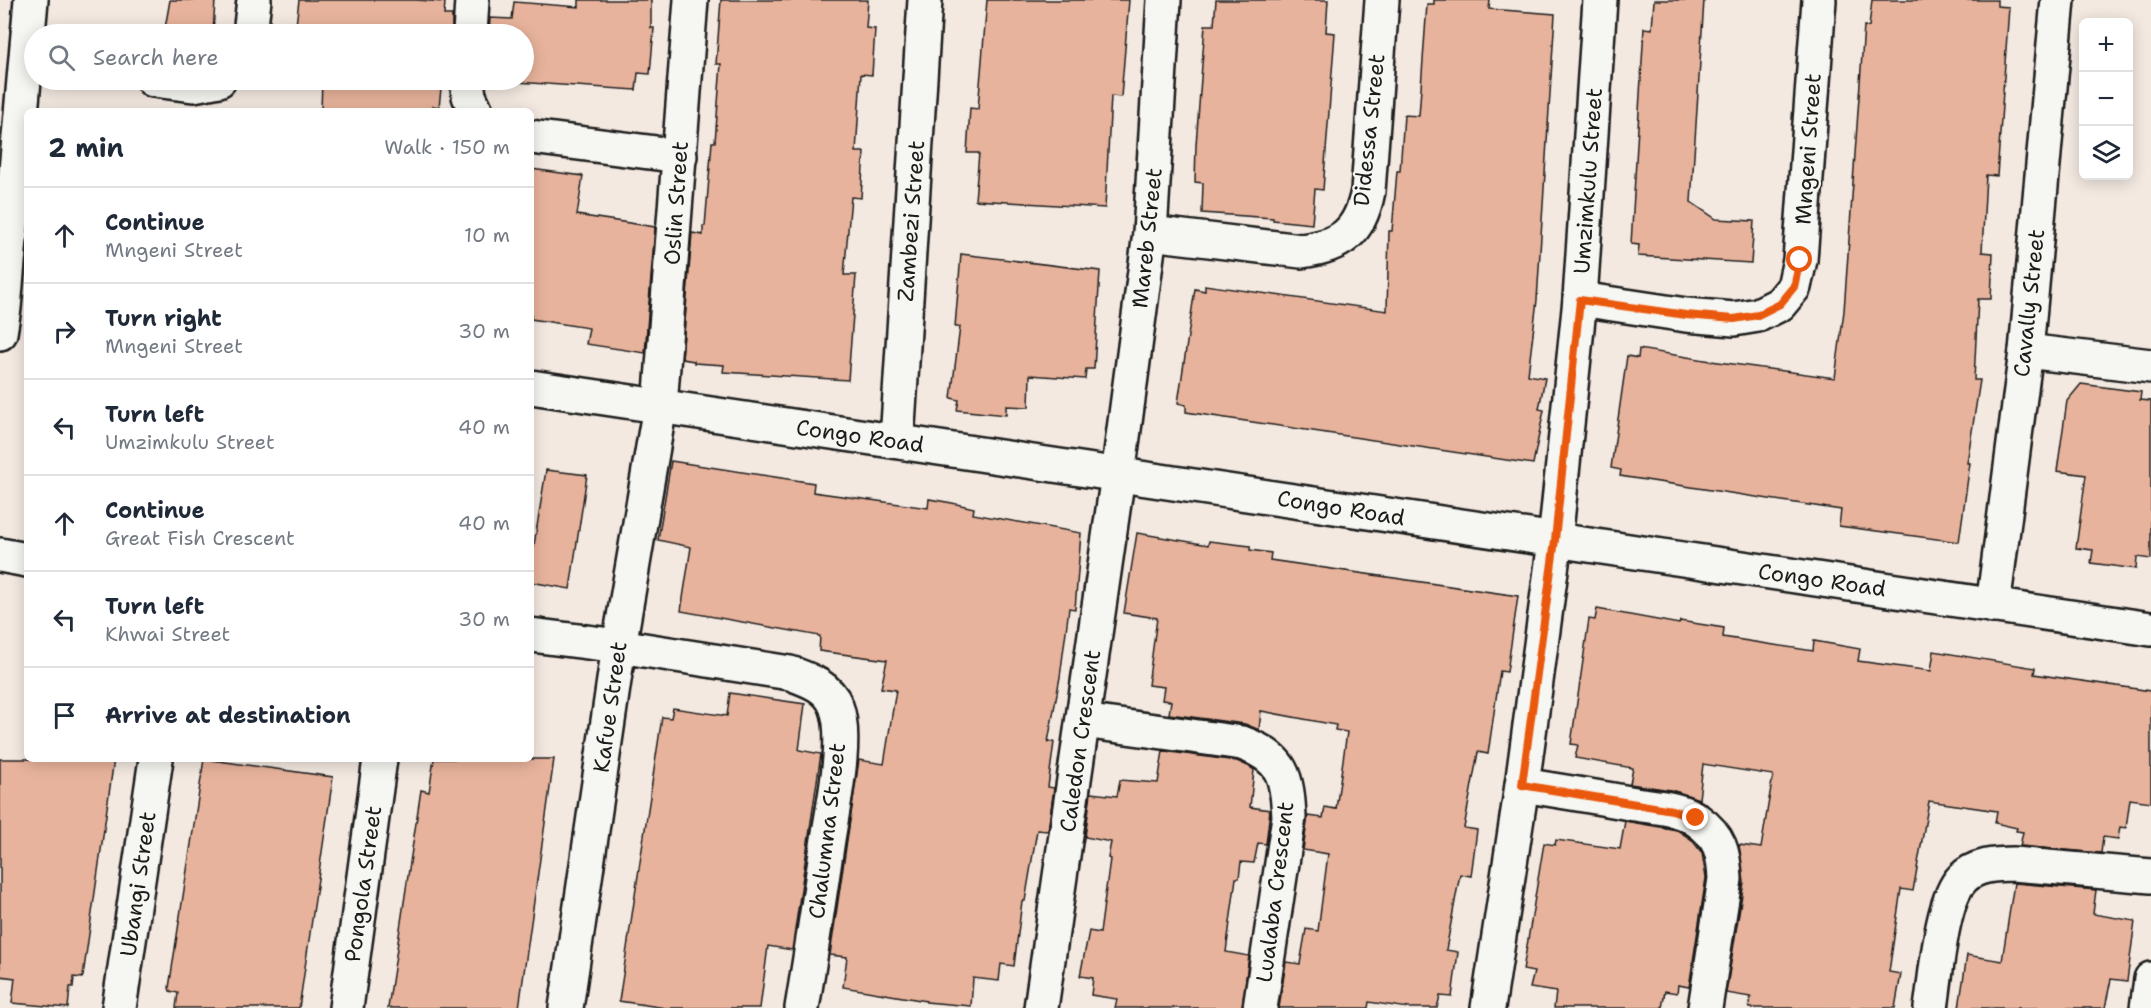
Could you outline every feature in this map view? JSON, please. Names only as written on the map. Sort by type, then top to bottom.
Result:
[{"type":"street","points":[[27,24],[31,0]]},
{"type":"street","points":[[251,24],[254,0]]},
{"type":"street","points":[[471,24],[472,0]]},
{"type":"street","name":"Oslin Street","points":[[660,406],[691,0]]},
{"type":"street","name":"Zambezi Street","points":[[897,441],[925,0]]},
{"type":"street","name":"Mareb Street","points":[[1118,475],[1150,234],[1164,0]]},
{"type":"street","name":"Didessa Street","points":[[1150,234],[1301,250],[1323,248],[1341,240],[1356,225],[1364,210],[1368,191],[1382,0]]},
{"type":"street","name":"Umzimkulu Street","points":[[1488,1008],[1522,785],[1555,540],[1580,300],[1600,0]]},
{"type":"street","name":"Mngeni Street","points":[[1580,300],[1686,315],[1734,319],[1766,312],[1780,304],[1794,287],[1800,260],[1819,0]]},
{"type":"street","name":"Cavally Street","points":[[1993,606],[2026,351],[2058,0]]},
{"type":"street","points":[[8,315],[20,60],[24,38]]},
{"type":"street","points":[[468,90],[475,108]]},
{"type":"street","points":[[534,137],[680,156]]},
{"type":"street","points":[[2026,351],[2151,366]]},
{"type":"street","name":"Congo Road","points":[[534,387],[2151,629]]},
{"type":"street","name":"Kafue Street","points":[[566,1008],[619,646],[660,406]]},
{"type":"street","name":"Caledon Crescent","points":[[1041,1008],[1118,475]]},
{"type":"street","points":[[0,555],[24,559]]},
{"type":"street","points":[[534,636],[619,646]]},
{"type":"street","name":"Chalumna Street","points":[[619,646],[790,673],[814,682],[828,692],[837,707],[841,737],[837,777],[802,1008]]},
{"type":"street","name":"Lualaba Crescent","points":[[1083,721],[1242,743],[1260,749],[1278,764],[1288,787],[1289,817],[1260,1008]]},
{"type":"street","name":"Ubangi Street","points":[[119,1008],[156,762]]},
{"type":"street","name":"Pongola Street","points":[[346,1008],[380,762]]},
{"type":"street","points":[[1522,785],[1672,810],[1696,818],[1711,832],[1724,858],[1725,879],[1706,1008]]},
{"type":"street","points":[[1931,1008],[1952,893],[1961,879],[1971,872],[1993,864],[2013,864],[2151,876]]},
{"type":"street","points":[[2147,1008],[2151,980]]},
{"type":"building","points":[[170,0],[215,0],[214,24],[166,24]]},
{"type":"building","points":[[299,0],[445,2],[444,15],[452,15],[452,24],[296,24]]},
{"type":"building","points":[[579,0],[651,0],[651,28],[654,28],[650,74],[638,73],[636,90],[534,83],[534,24],[490,24],[490,18],[512,19],[514,2],[579,7]]},
{"type":"building","points":[[721,0],[868,0],[866,28],[875,29],[872,75],[861,74],[856,152],[864,152],[861,198],[851,197],[844,275],[856,275],[848,380],[723,372],[724,365],[694,363],[694,361],[682,359],[692,233],[703,235],[712,142],[715,142],[721,64],[716,64]]},
{"type":"building","points":[[987,0],[1129,0],[1121,97],[1111,96],[1105,208],[975,200],[979,153],[967,153],[970,108],[978,109]]},
{"type":"building","points":[[1216,0],[1328,0],[1326,32],[1335,33],[1323,190],[1315,189],[1312,224],[1273,220],[1273,218],[1202,213],[1203,183],[1195,182],[1196,145],[1205,25],[1214,25]]},
{"type":"building","points":[[1434,0],[1490,0],[1489,9],[1555,14],[1537,300],[1528,375],[1545,378],[1539,409],[1544,410],[1533,464],[1186,412],[1186,405],[1178,403],[1195,289],[1205,291],[1205,285],[1387,311],[1389,231],[1392,231],[1397,171],[1400,171],[1404,115],[1419,116],[1427,4],[1434,4]]},
{"type":"building","points":[[1654,0],[1704,0],[1691,202],[1716,219],[1754,221],[1751,263],[1638,256],[1639,245],[1631,244],[1644,28],[1652,29]]},
{"type":"building","points":[[1872,0],[1997,0],[1997,6],[2009,7],[1997,176],[1986,175],[1982,252],[1993,253],[1991,299],[1978,299],[1974,380],[1980,380],[1967,463],[1970,463],[1959,542],[1839,526],[1841,510],[1620,476],[1621,470],[1611,468],[1627,356],[1638,358],[1639,349],[1835,378],[1844,311],[1864,26],[1869,27]]},
{"type":"building","points":[[322,90],[441,90],[439,107],[433,106],[433,108],[321,108]]},
{"type":"building","points":[[534,169],[583,176],[577,215],[655,227],[645,353],[586,344],[589,328],[534,319]]},
{"type":"building","points":[[961,254],[1100,271],[1094,369],[1086,369],[1085,379],[1030,375],[1029,407],[1006,406],[1006,415],[957,410],[959,400],[951,398],[960,327],[955,327]]},
{"type":"building","points":[[2081,384],[2141,392],[2140,400],[2151,401],[2151,559],[2137,557],[2136,569],[2091,563],[2093,550],[2076,548],[2086,475],[2057,471],[2067,401]]},
{"type":"building","points":[[671,461],[814,483],[813,492],[928,508],[929,499],[952,503],[974,508],[973,514],[1081,533],[1075,609],[1069,608],[1048,742],[1054,742],[1048,787],[1054,788],[1048,831],[1037,830],[1025,901],[1022,901],[1014,966],[1001,964],[999,981],[973,978],[971,1006],[926,1002],[843,987],[847,957],[830,955],[859,760],[884,764],[896,690],[881,688],[887,660],[819,651],[820,636],[681,611],[691,547],[658,540]]},
{"type":"building","points":[[546,470],[587,475],[570,589],[534,583],[534,545]]},
{"type":"building","points":[[1137,533],[1208,545],[1209,541],[1250,546],[1250,550],[1271,553],[1270,560],[1518,596],[1507,672],[1500,671],[1488,754],[1478,752],[1464,828],[1477,830],[1471,876],[1460,874],[1446,950],[1458,952],[1452,997],[1440,996],[1437,1008],[1408,1008],[1369,1002],[1368,1008],[1279,1008],[1286,962],[1300,964],[1306,929],[1318,931],[1328,854],[1303,850],[1308,816],[1323,818],[1325,807],[1336,809],[1347,732],[1335,730],[1336,725],[1261,711],[1259,730],[1245,724],[1169,714],[1171,701],[1162,700],[1164,687],[1148,685],[1157,618],[1124,613]]},
{"type":"building","points":[[1597,609],[1679,624],[1680,621],[1724,628],[1723,637],[1813,651],[1814,641],[1860,649],[1858,661],[1931,671],[1934,651],[2035,668],[2034,674],[2151,691],[2151,802],[2130,799],[2126,828],[2120,827],[2118,839],[2103,837],[2101,853],[2020,846],[2023,832],[2016,831],[2017,828],[1995,823],[1997,811],[1929,801],[1913,891],[1901,889],[1889,972],[1901,974],[1895,1008],[1749,1008],[1751,997],[1726,993],[1744,882],[1739,845],[1761,848],[1773,775],[1703,764],[1699,799],[1671,790],[1630,784],[1633,768],[1575,758],[1578,745],[1571,744],[1589,619],[1595,620]]},
{"type":"building","points":[[730,693],[805,704],[799,750],[821,754],[792,950],[768,946],[760,1008],[666,1008],[619,1001],[662,717],[671,718],[673,708],[727,716]]},
{"type":"building","points":[[1163,751],[1237,761],[1248,766],[1254,770],[1250,807],[1270,810],[1266,844],[1258,843],[1254,863],[1241,862],[1239,878],[1236,878],[1226,952],[1249,956],[1242,1008],[1115,1008],[1117,999],[1091,995],[1093,978],[1080,976],[1089,931],[1100,933],[1110,859],[1108,858],[1111,842],[1085,837],[1091,793],[1117,796],[1120,780],[1158,783]]},
{"type":"building","points":[[0,759],[24,759],[24,762],[114,762],[83,976],[82,978],[74,977],[73,987],[70,987],[68,1008],[12,1003],[15,978],[0,976]]},
{"type":"building","points":[[534,759],[554,759],[519,1008],[388,1008],[421,790],[429,792],[434,762],[534,762]]},
{"type":"building","points":[[204,762],[226,762],[333,777],[299,1008],[176,1008],[178,993],[170,991]]},
{"type":"building","points":[[1625,821],[1677,830],[1692,840],[1702,853],[1706,878],[1689,987],[1678,985],[1677,993],[1665,991],[1662,1008],[1554,1008],[1556,992],[1530,988],[1534,972],[1523,970],[1544,843],[1555,845],[1556,840],[1620,849]]},
{"type":"building","points":[[2014,883],[2096,890],[2093,914],[2135,921],[2127,981],[2111,979],[2105,1008],[1959,1008],[1967,955],[2002,961]]},
{"type":"route","points":[[1696,818],[1672,810],[1522,785],[1555,540],[1580,300],[1686,315],[1734,319],[1758,315],[1780,304],[1794,287],[1800,260]]}]
